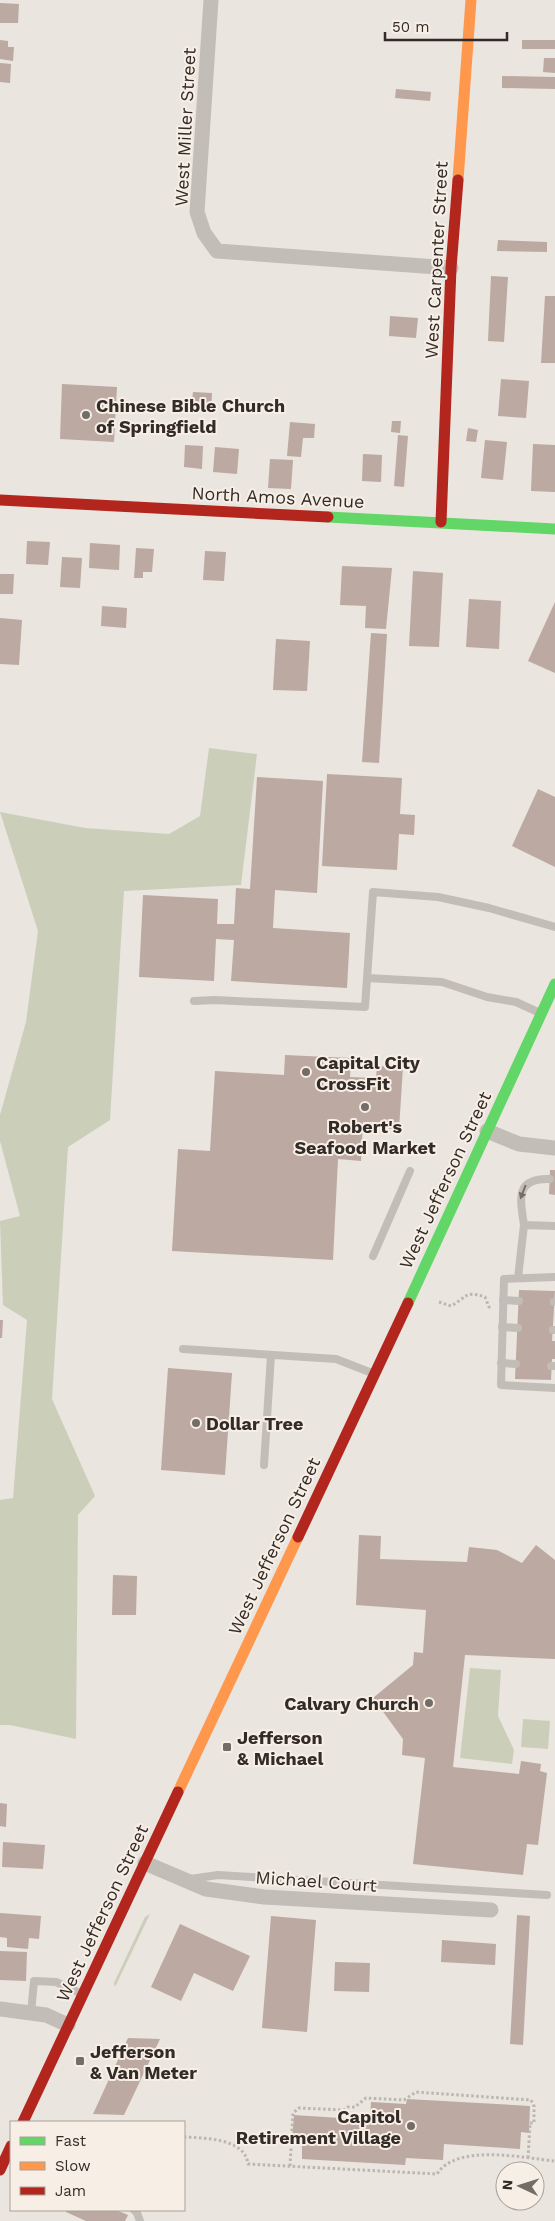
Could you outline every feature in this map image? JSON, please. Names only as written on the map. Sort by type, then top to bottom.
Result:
[{"type":"main road","name":"West Carpenter Street","points":[[441,522],[451,268],[471,0]]},
{"type":"main road","name":"North Amos Avenue","points":[[0,500],[555,529]]},
{"type":"main road","name":"West Jefferson Street","points":[[23,2121],[555,984]]},
{"type":"main road","points":[[5,2164],[10,2149]]},
{"type":"street","name":"West Miller Street","points":[[211,0],[197,212],[204,233],[217,251],[451,268]]},
{"type":"street","points":[[487,1131],[519,1144],[555,1148]]},
{"type":"street","name":"Michael Court","points":[[145,1863],[206,1889],[264,1897],[491,1910]]},
{"type":"street","points":[[0,2009],[46,2015],[68,2025]]},
{"type":"lane","points":[[194,1001],[215,1000],[365,1007],[373,892],[438,897],[489,908],[555,927]]},
{"type":"lane","points":[[367,978],[442,982],[487,997],[516,1002],[542,1014]]},
{"type":"lane","points":[[373,1256],[410,1171]]},
{"type":"lane","points":[[518,1278],[524,1225],[520,1201],[523,1190],[528,1182],[538,1179],[550,1179]]},
{"type":"lane","points":[[524,1225],[555,1226]]},
{"type":"lane","points":[[555,1277],[504,1279],[500,1385],[555,1388]]},
{"type":"lane","points":[[503,1300],[519,1301]]},
{"type":"lane","points":[[502,1327],[518,1328]]},
{"type":"lane","points":[[183,1349],[336,1359],[374,1374]]},
{"type":"lane","points":[[264,1464],[271,1355]]},
{"type":"lane","points":[[501,1363],[516,1364]]},
{"type":"lane","points":[[186,1880],[218,1875],[547,1895]]},
{"type":"lane","points":[[30,2013],[34,1980],[56,1982],[82,1994]]},
{"type":"path","points":[[440,1302],[451,1306],[465,1295],[474,1295],[485,1297],[491,1307]]},
{"type":"path","points":[[290,2166],[292,2114],[299,2108],[344,2110],[355,2106],[366,2098],[404,2100],[416,2092],[531,2100],[534,2106],[534,2123],[530,2122],[528,2159]]},
{"type":"path","points":[[185,2137],[223,2140],[244,2151],[248,2164],[437,2174],[447,2164],[467,2155],[555,2161]]},
{"type":"green space","points":[[209,748],[257,754],[241,885],[124,891],[110,1120],[68,1147],[52,1399],[95,1496],[78,1515],[76,1739],[10,1725],[0,1725],[0,1500],[13,1498],[27,1320],[3,1305],[0,1221],[20,1216],[0,1141],[0,1115],[26,1022],[38,931],[0,812],[85,828],[169,834],[200,816]]},
{"type":"green space","points":[[470,1668],[501,1670],[498,1716],[514,1750],[512,1764],[460,1758]]},
{"type":"green space","points":[[523,1719],[550,1721],[548,1749],[521,1747]]},
{"type":"green space","points":[[150,1914],[115,1987],[114,1983],[145,1917]]},
{"type":"building","points":[[0,3],[19,4],[18,23],[0,23]]},
{"type":"building","points":[[0,40],[8,41],[8,47],[14,47],[13,61],[0,59]]},
{"type":"building","points":[[522,40],[555,40],[555,49],[522,49]]},
{"type":"building","points":[[544,58],[555,58],[555,73],[543,72]]},
{"type":"building","points":[[0,63],[11,64],[10,83],[0,82]]},
{"type":"building","points":[[502,76],[555,77],[555,89],[502,88]]},
{"type":"building","points":[[396,89],[431,92],[430,101],[395,98]]},
{"type":"building","points":[[498,240],[547,242],[547,252],[497,251]]},
{"type":"building","points":[[491,276],[508,277],[504,342],[488,341]]},
{"type":"building","points":[[545,296],[555,296],[555,363],[541,363]]},
{"type":"building","points":[[390,316],[418,318],[416,338],[389,336]]},
{"type":"building","points":[[501,379],[529,381],[526,418],[498,416]]},
{"type":"building","points":[[62,384],[117,387],[114,442],[60,439]]},
{"type":"building","points":[[193,392],[212,393],[211,413],[191,412]]},
{"type":"building","points":[[392,421],[401,421],[400,433],[391,432]]},
{"type":"building","points":[[290,422],[315,424],[314,438],[303,438],[301,457],[287,456]]},
{"type":"building","points":[[468,428],[478,430],[476,442],[466,441]]},
{"type":"building","points":[[398,435],[408,436],[404,487],[394,486]]},
{"type":"building","points":[[485,440],[507,442],[503,480],[481,478]]},
{"type":"building","points":[[533,444],[555,445],[555,492],[531,491]]},
{"type":"building","points":[[185,445],[203,446],[202,469],[184,467]]},
{"type":"building","points":[[215,447],[239,449],[237,474],[213,472]]},
{"type":"building","points":[[363,454],[382,455],[381,482],[362,481]]},
{"type":"building","points":[[270,459],[293,460],[291,489],[268,488]]},
{"type":"building","points":[[27,541],[50,542],[48,565],[26,564]]},
{"type":"building","points":[[90,543],[120,545],[119,570],[89,568]]},
{"type":"building","points":[[136,548],[154,549],[152,572],[143,572],[143,578],[134,578]]},
{"type":"building","points":[[205,551],[226,552],[224,581],[203,580]]},
{"type":"building","points":[[62,557],[82,558],[80,588],[60,587]]},
{"type":"building","points":[[342,566],[392,568],[386,629],[365,628],[366,606],[340,605]]},
{"type":"building","points":[[413,571],[443,573],[439,647],[409,646]]},
{"type":"building","points":[[0,574],[14,574],[13,594],[0,594]]},
{"type":"building","points":[[469,599],[501,601],[499,649],[466,647]]},
{"type":"building","points":[[555,602],[555,673],[528,661]]},
{"type":"building","points":[[102,606],[127,608],[126,628],[101,626]]},
{"type":"building","points":[[0,618],[22,620],[19,665],[0,664]]},
{"type":"building","points":[[371,633],[387,634],[379,763],[362,762]]},
{"type":"building","points":[[276,639],[310,641],[307,691],[273,690]]},
{"type":"building","points":[[327,774],[402,778],[400,814],[415,815],[414,835],[399,834],[397,870],[322,866]]},
{"type":"building","points":[[257,777],[323,781],[317,893],[275,890],[273,928],[350,933],[347,988],[231,981],[234,940],[216,939],[214,981],[139,977],[143,895],[218,899],[217,924],[234,924],[236,888],[250,889]]},
{"type":"building","points":[[538,789],[555,797],[555,867],[512,846]]},
{"type":"building","points":[[285,1055],[351,1058],[350,1077],[376,1078],[377,1066],[403,1067],[399,1129],[374,1128],[374,1122],[363,1122],[361,1161],[338,1159],[333,1260],[172,1251],[178,1149],[210,1151],[215,1071],[284,1075]]},
{"type":"building","points":[[550,1170],[555,1170],[555,1195],[549,1194]]},
{"type":"building","points":[[519,1290],[555,1291],[552,1341],[555,1341],[555,1359],[552,1359],[551,1380],[515,1379]]},
{"type":"building","points":[[0,1320],[3,1320],[2,1338],[0,1338]]},
{"type":"building","points":[[168,1368],[232,1373],[225,1475],[161,1470]]},
{"type":"building","points":[[359,1535],[381,1536],[380,1559],[467,1562],[469,1547],[497,1550],[522,1563],[536,1545],[555,1560],[555,1659],[465,1655],[453,1767],[519,1774],[521,1761],[541,1764],[540,1771],[547,1773],[538,1845],[527,1844],[523,1875],[413,1864],[425,1758],[402,1755],[403,1739],[373,1698],[413,1665],[414,1652],[423,1653],[426,1610],[356,1605]]},
{"type":"building","points":[[113,1575],[137,1576],[136,1615],[112,1615]]},
{"type":"building","points":[[0,1803],[7,1804],[6,1827],[0,1826]]},
{"type":"building","points":[[3,1842],[45,1845],[43,1869],[2,1867]]},
{"type":"building","points":[[0,1913],[41,1916],[39,1939],[29,1938],[28,1949],[7,1947],[7,1938],[0,1937]]},
{"type":"building","points":[[517,1915],[530,1916],[523,2045],[510,2044]]},
{"type":"building","points":[[271,1916],[316,1920],[307,2032],[262,2028]]},
{"type":"building","points":[[180,1924],[250,1956],[233,1991],[194,1973],[181,2001],[151,1987]]},
{"type":"building","points":[[442,1940],[496,1944],[495,1965],[441,1962]]},
{"type":"building","points":[[0,1951],[27,1952],[26,1981],[0,1980]]},
{"type":"building","points":[[335,1962],[370,1963],[369,1992],[334,1991]]},
{"type":"building","points":[[128,2038],[160,2039],[124,2115],[93,2114]]},
{"type":"building","name":"Capitol Retirement Village","points":[[407,2099],[530,2106],[529,2133],[521,2132],[520,2149],[444,2144],[443,2160],[406,2158],[405,2165],[302,2159],[302,2142],[292,2141],[294,2115],[370,2120],[371,2102],[406,2104]]},
{"type":"building","points":[[118,2211],[128,2215],[125,2221],[86,2221],[66,2212]]},
{"type":"traffic: fast","points":[[328,517],[555,529]]},
{"type":"traffic: fast","points":[[408,1303],[555,984]]},
{"type":"traffic: slow","points":[[458,180],[471,0]]},
{"type":"traffic: slow","points":[[178,1792],[298,1537]]},
{"type":"traffic: jam","points":[[441,522],[451,268],[458,180]]},
{"type":"traffic: jam","points":[[0,500],[328,517]]},
{"type":"traffic: jam","points":[[298,1537],[408,1303]]},
{"type":"traffic: jam","points":[[23,2121],[178,1792]]},
{"type":"traffic: jam","points":[[0,2170],[10,2148]]},
{"type":"place","name":"Chinese Bible Church of Springfield","points":[[86,415]]},
{"type":"place","name":"Capital City CrossFit","points":[[306,1072]]},
{"type":"place","name":"Robert's Seafood Market","points":[[365,1107]]},
{"type":"place","name":"Dollar Tree","points":[[196,1423]]},
{"type":"place","name":"Calvary Church","points":[[429,1703]]},
{"type":"place","name":"Jefferson & Michael","points":[[227,1747]]},
{"type":"place","name":"Jefferson & Van Meter","points":[[80,2061]]},
{"type":"place","name":"Capitol Retirement Village","points":[[411,2126]]}]
